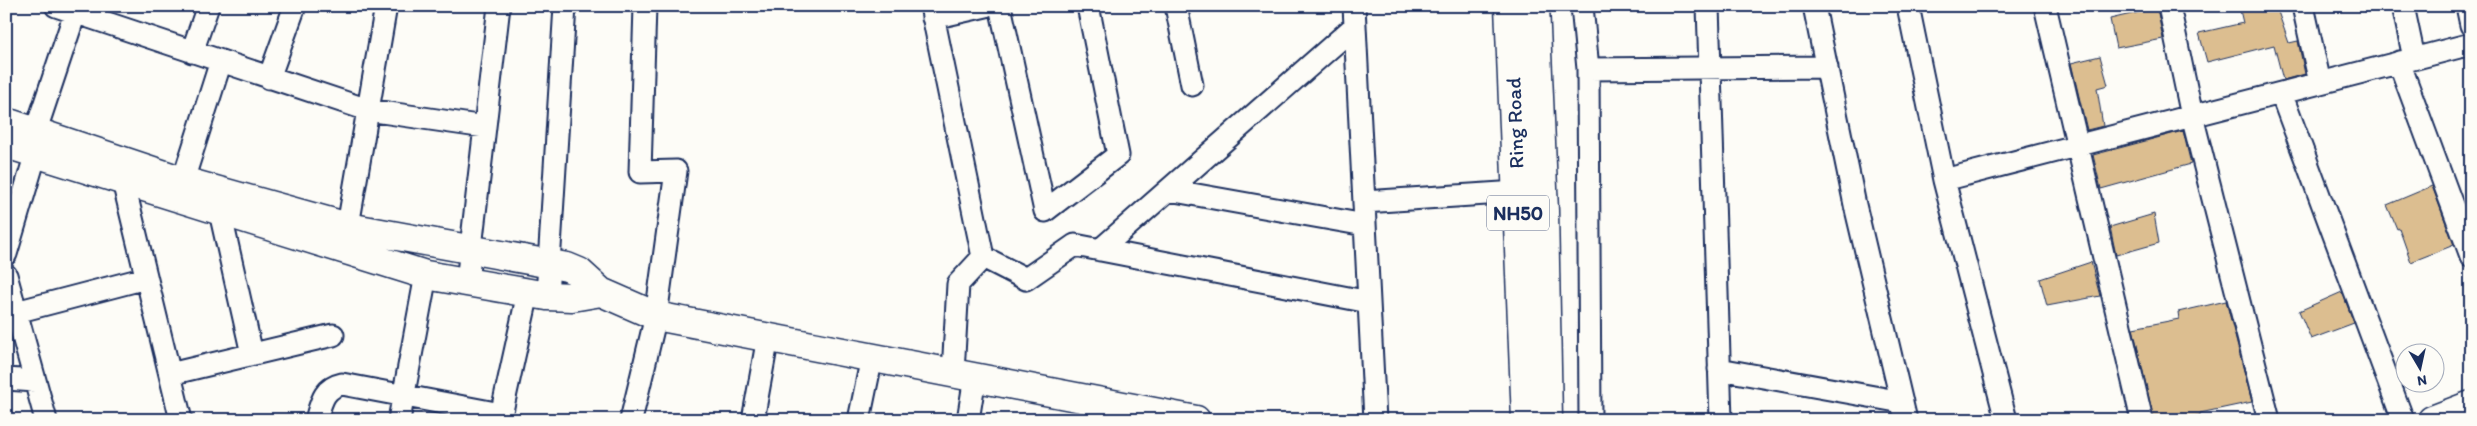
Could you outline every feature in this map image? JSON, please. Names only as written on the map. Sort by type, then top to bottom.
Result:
[{"type":"main road","name":"Ring Road","points":[[1509,6],[1526,420]]},
{"type":"main road","name":"Ring Road","points":[[1535,6],[1544,201],[1548,420]]},
{"type":"main road","points":[[6,122],[27,145],[123,181],[180,190],[220,212],[346,238],[471,250],[567,267],[579,272],[601,292],[656,316],[1196,420]]},
{"type":"main road","points":[[27,145],[346,238],[426,275],[538,294],[572,297],[601,292]]},
{"type":"main road","points":[[2432,420],[2470,410]]},
{"type":"street","points":[[192,52],[208,6]]},
{"type":"street","points":[[270,78],[294,6]]},
{"type":"street","points":[[346,238],[386,6]]},
{"type":"street","points":[[467,282],[499,6]]},
{"type":"street","points":[[316,420],[324,394],[333,386],[342,384],[501,417],[538,294],[549,264],[565,6]]},
{"type":"street","points":[[631,420],[656,316],[676,171],[640,172],[645,6]]},
{"type":"street","points":[[983,257],[932,12],[986,6]]},
{"type":"street","points":[[1000,6],[1045,211],[1118,155],[1088,6]]},
{"type":"street","points":[[1176,6],[1192,84]]},
{"type":"street","points":[[1582,6],[1588,69],[1590,420]]},
{"type":"street","points":[[1708,6],[1721,420]]},
{"type":"street","points":[[1720,369],[1904,411],[1855,205],[1814,6]]},
{"type":"street","points":[[1908,6],[1944,180],[2006,420]]},
{"type":"street","points":[[2044,6],[2142,420]]},
{"type":"street","points":[[2169,6],[2192,116],[2269,420]]},
{"type":"street","points":[[2303,6],[2320,83]]},
{"type":"street","points":[[2403,6],[2407,60],[2471,256]]},
{"type":"street","points":[[2467,6],[2471,25]]},
{"type":"street","points":[[6,254],[27,145],[75,10],[192,52],[368,110],[485,127]]},
{"type":"street","points":[[1100,250],[1169,190],[1354,16]]},
{"type":"street","points":[[1354,16],[1375,420]]},
{"type":"street","points":[[1944,180],[2471,44]]},
{"type":"street","points":[[180,190],[221,61]]},
{"type":"street","points":[[1588,69],[1827,67]]},
{"type":"street","points":[[2281,93],[2402,420]]},
{"type":"street","points":[[123,181],[181,420]]},
{"type":"street","points":[[1169,190],[1365,225]]},
{"type":"street","points":[[1364,202],[1517,192]]},
{"type":"street","points":[[220,212],[252,354]]},
{"type":"street","points":[[983,257],[1026,279],[1075,245],[1369,302]]},
{"type":"street","points":[[968,420],[958,284],[983,257]]},
{"type":"street","points":[[6,275],[46,420]]},
{"type":"street","points":[[399,420],[426,275]]},
{"type":"street","points":[[16,312],[146,278]]},
{"type":"street","points":[[170,374],[333,335]]},
{"type":"street","points":[[753,420],[768,337]]},
{"type":"street","points":[[859,420],[872,357]]},
{"type":"street","points":[[6,379],[35,380]]},
{"type":"building","points":[[2239,6],[2276,6],[2289,43],[2298,41],[2305,74],[2283,80],[2274,45],[2207,62],[2199,33],[2243,23]]},
{"type":"building","points":[[2157,8],[2163,39],[2116,48],[2110,19]]},
{"type":"building","points":[[2100,56],[2108,85],[2097,88],[2103,126],[2087,130],[2071,63]]},
{"type":"building","points":[[2183,131],[2191,164],[2101,189],[2093,155]]},
{"type":"building","points":[[2432,186],[2454,245],[2411,262],[2399,228],[2397,229],[2387,205]]},
{"type":"building","points":[[2154,214],[2159,243],[2116,255],[2110,227]]},
{"type":"building","points":[[2091,262],[2100,296],[2047,306],[2040,279]]},
{"type":"building","points":[[2342,292],[2354,323],[2311,339],[2299,311]]},
{"type":"building","points":[[2226,301],[2252,402],[2200,413],[2200,415],[2181,420],[2154,420],[2133,328],[2179,319],[2178,312]]}]
